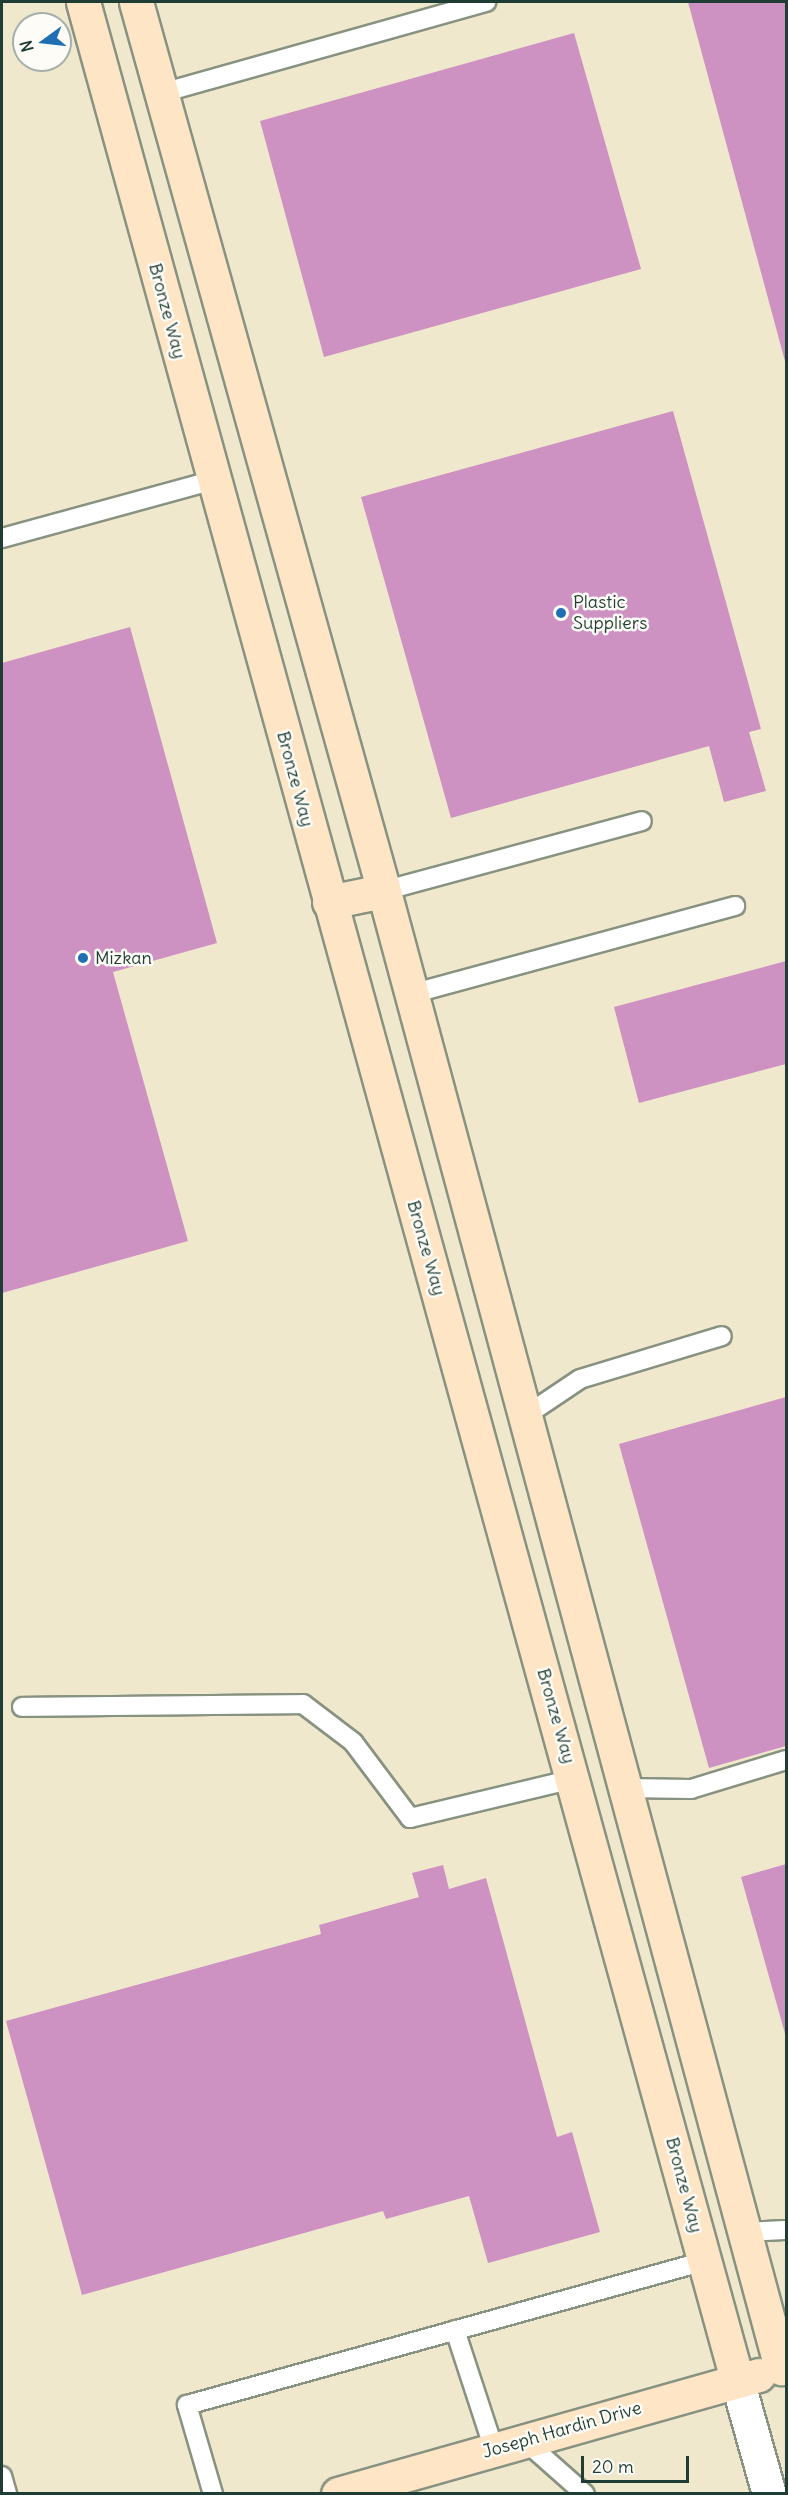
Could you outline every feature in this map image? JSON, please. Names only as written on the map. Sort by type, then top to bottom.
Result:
[{"type":"street","name":"Bronze Way","points":[[83,2],[769,2493]]},
{"type":"street","points":[[136,2],[383,891],[744,2232],[785,2374]]},
{"type":"street","points":[[329,902],[383,891]]},
{"type":"street","points":[[577,1790],[625,1788]]},
{"type":"street","name":"Joseph Hardin Drive","points":[[338,2493],[737,2380],[785,2374]]},
{"type":"lane","points":[[162,93],[486,2]]},
{"type":"lane","points":[[2,538],[213,480]]},
{"type":"lane","points":[[383,891],[642,821]]},
{"type":"lane","points":[[411,994],[735,906]]},
{"type":"lane","points":[[525,1416],[580,1379],[722,1336]]},
{"type":"lane","points":[[22,1707],[303,1704],[353,1742],[410,1818],[577,1790]]},
{"type":"lane","points":[[625,1788],[691,1789],[786,1760]]},
{"type":"lane","points":[[744,2232],[786,2230]]},
{"type":"lane","points":[[213,2493],[187,2405],[705,2261]]},
{"type":"lane","points":[[455,2330],[510,2445],[585,2493]]},
{"type":"lane","points":[[2,2476],[7,2493]]},
{"type":"building","points":[[688,2],[786,2],[786,365]]},
{"type":"building","points":[[574,33],[641,269],[324,357],[260,121]]},
{"type":"building","name":"Plastic Suppliers","points":[[673,411],[761,729],[749,732],[766,791],[724,802],[709,746],[451,818],[361,497]]},
{"type":"building","name":"Mizkan","points":[[130,627],[217,943],[113,972],[188,1241],[2,1293],[2,663]]},
{"type":"building","points":[[786,961],[786,1064],[639,1103],[614,1007]]},
{"type":"building","points":[[786,1397],[786,1746],[709,1768],[619,1444]]},
{"type":"building","points":[[786,1864],[786,2037],[741,1877]]},
{"type":"building","points":[[443,1865],[449,1889],[486,1878],[557,2137],[572,2132],[600,2232],[488,2263],[469,2196],[386,2219],[383,2211],[82,2295],[6,2021],[321,1934],[319,1925],[419,1897],[412,1873]]},
{"type":"place","name":"Plastic Suppliers","points":[[561,613]]},
{"type":"place","name":"Mizkan","points":[[83,958]]}]
